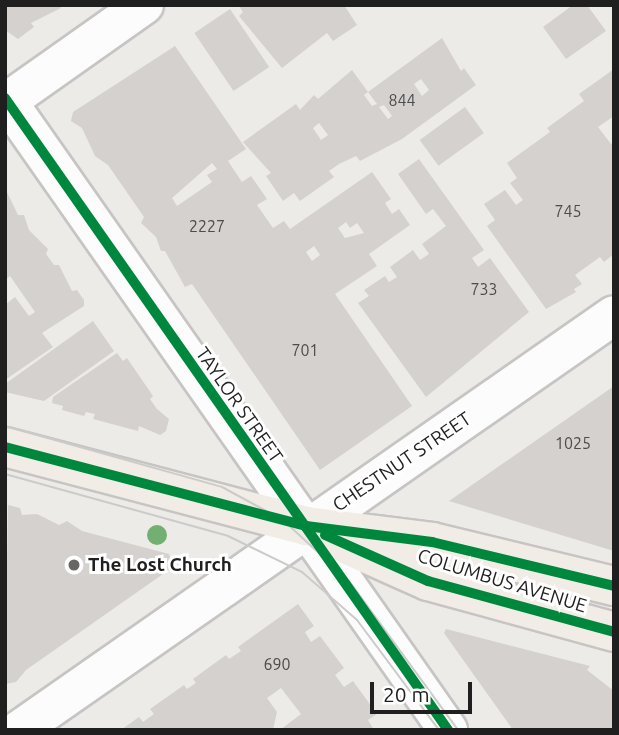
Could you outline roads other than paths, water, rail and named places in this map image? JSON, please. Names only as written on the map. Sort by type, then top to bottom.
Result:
[{"type":"main road","name":"COLUMBUS AVENUE","points":[[5,447],[306,526],[432,542],[614,586]]},
{"type":"main road","name":"COLUMBUS AVENUE","points":[[306,526],[428,580],[614,632]]},
{"type":"street","points":[[6,101],[145,5]]},
{"type":"street","name":"TAYLOR STREET","points":[[6,101],[254,460],[306,526],[448,730]]},
{"type":"street","name":"CHESTNUT STREET","points":[[19,730],[306,526],[369,488],[614,315]]},
{"type":"tram line","points":[[5,426],[222,487],[283,520],[349,581],[458,730]]},
{"type":"tram line","points":[[5,474],[228,536],[302,572],[357,620],[439,730]]},
{"type":"place","name":"The Lost Church","points":[[74,565]]}]
